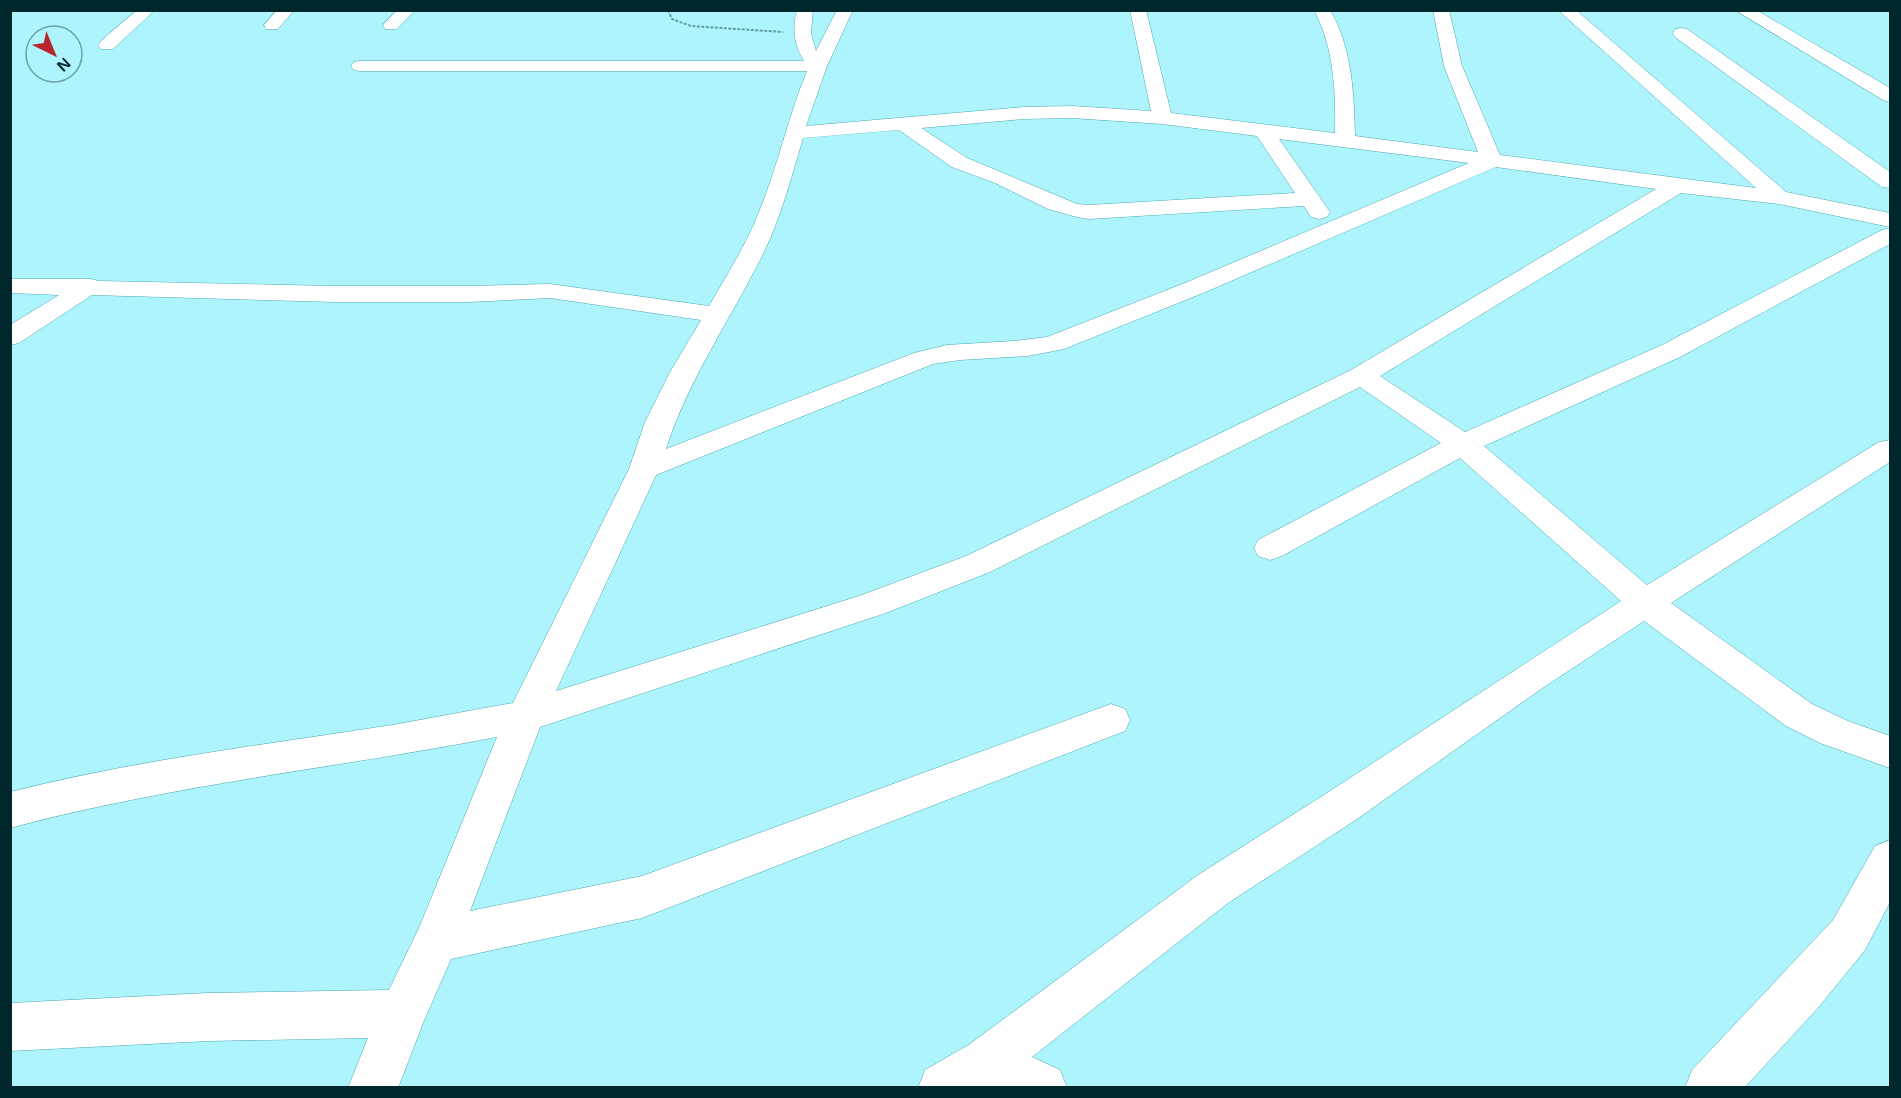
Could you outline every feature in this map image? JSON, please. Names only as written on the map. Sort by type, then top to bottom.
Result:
[{"type":"street","points":[[107,45],[147,10]]},
{"type":"street","points":[[272,25],[286,10]]},
{"type":"street","points":[[391,25],[407,10]]},
{"type":"street","points":[[373,1088],[402,1014],[437,940],[525,716],[644,469],[660,422],[683,374],[751,255],[771,211],[794,134],[811,54],[802,19],[805,10]]},
{"type":"street","points":[[1138,10],[1162,118]]},
{"type":"street","points":[[1322,10],[1331,26],[1345,93],[1345,141]]},
{"type":"street","points":[[1441,10],[1453,66],[1492,161]]},
{"type":"street","points":[[1566,10],[1779,197]]},
{"type":"street","points":[[1743,10],[1890,96]]},
{"type":"street","points":[[360,66],[811,54],[841,20]]},
{"type":"street","points":[[1681,33],[1890,182]]},
{"type":"street","points":[[1863,79],[1890,79]]},
{"type":"street","points":[[794,134],[902,123],[1060,112],[1162,118],[1677,186],[1779,197],[1890,220]]},
{"type":"street","points":[[902,123],[954,160],[1009,182],[1054,206],[1072,211],[1089,212],[1310,199]]},
{"type":"street","points":[[1264,131],[1330,229]]},
{"type":"street","points":[[644,469],[910,363],[946,354],[1011,351],[1055,343],[1194,288],[1492,161]]},
{"type":"street","points":[[10,810],[60,797],[235,765],[393,741],[525,716],[871,605],[978,564],[1361,376],[1677,186]]},
{"type":"street","points":[[1270,548],[1463,444],[1671,351],[1890,235]]},
{"type":"street","points":[[10,286],[90,286],[334,294],[469,294],[550,291],[717,315]]},
{"type":"street","points":[[10,337],[90,286]]},
{"type":"street","points":[[1361,376],[1463,444],[1645,603],[1799,715],[1834,732],[1890,752]]},
{"type":"street","points":[[943,1088],[987,1061],[1213,889],[1342,806],[1528,679],[1890,449]]},
{"type":"street","points":[[437,940],[642,897],[1111,720]]},
{"type":"street","points":[[1710,1088],[1800,992],[1849,935],[1890,860]]},
{"type":"street","points":[[10,1027],[208,1017],[402,1014]]},
{"type":"street","points":[[987,1061],[1042,1088]]},
{"type":"path","points":[[668,10],[672,19],[690,26],[754,27],[781,31],[811,54]]}]
